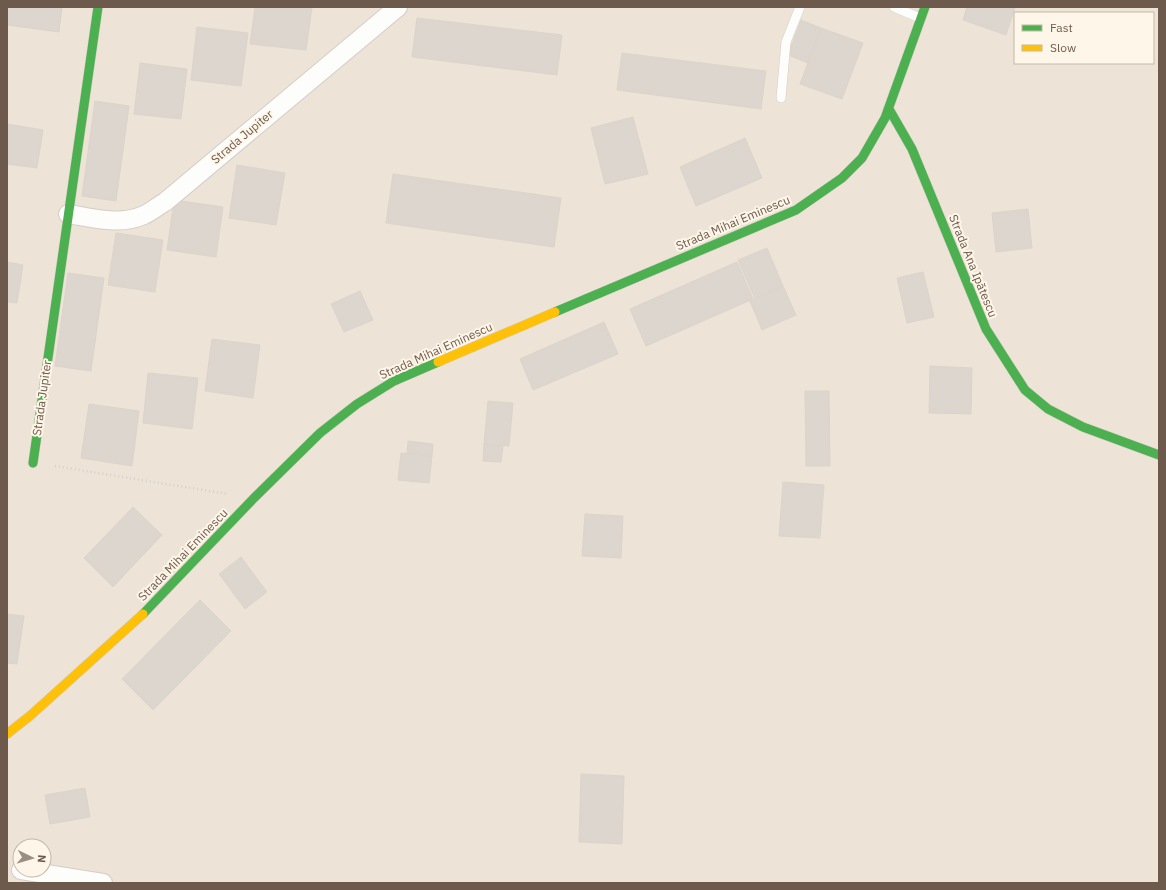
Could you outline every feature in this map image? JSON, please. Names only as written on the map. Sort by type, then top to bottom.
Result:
[{"type":"main road","name":"Strada Jupiter","points":[[34,463],[98,7]]},
{"type":"main road","points":[[889,109],[925,7]]},
{"type":"main road","name":"Strada Ana Ipătescu","points":[[889,109],[912,149],[986,329],[1025,390],[1048,408],[1083,427],[1159,455]]},
{"type":"main road","name":"Strada Mihai Eminescu","points":[[7,734],[31,715],[144,613],[254,498],[320,433],[356,404],[394,381],[796,210],[849,172],[871,145],[889,109]]},
{"type":"street","name":"Strada Jupiter","points":[[68,214],[112,221],[130,220],[145,215],[164,202],[398,7]]},
{"type":"street","points":[[52,875],[103,883]]},
{"type":"lane","points":[[781,98],[786,42],[800,7]]},
{"type":"lane","points":[[894,7],[920,18]]},
{"type":"path","points":[[34,463],[254,498]]},
{"type":"shaded area","points":[[7,7],[1159,7],[1159,883],[7,883]]},
{"type":"building","points":[[7,7],[62,7],[59,32],[7,25]]},
{"type":"building","points":[[255,7],[312,7],[306,50],[250,44]]},
{"type":"building","points":[[967,7],[1015,7],[1006,35],[963,20]]},
{"type":"building","points":[[417,18],[562,35],[557,75],[412,57]]},
{"type":"building","points":[[801,20],[821,28],[808,63],[788,55]]},
{"type":"building","points":[[197,27],[248,33],[241,86],[191,80]]},
{"type":"building","points":[[821,28],[863,43],[842,99],[800,84]]},
{"type":"building","points":[[622,53],[766,71],[761,109],[617,90]]},
{"type":"building","points":[[140,63],[187,69],[181,119],[134,114]]},
{"type":"building","points":[[95,101],[129,106],[116,201],[82,196]]},
{"type":"building","points":[[633,117],[648,174],[605,184],[591,128]]},
{"type":"building","points":[[7,124],[43,130],[37,168],[7,164]]},
{"type":"building","points":[[745,138],[762,178],[696,206],[680,167]]},
{"type":"building","points":[[237,165],[285,173],[276,225],[229,218]]},
{"type":"building","points":[[393,174],[561,198],[554,247],[386,223]]},
{"type":"building","points":[[174,200],[223,207],[216,257],[167,250]]},
{"type":"building","points":[[1028,209],[1032,248],[996,252],[992,213]]},
{"type":"building","points":[[116,233],[163,240],[155,292],[108,285]]},
{"type":"building","points":[[767,248],[783,286],[755,299],[738,260]]},
{"type":"building","points":[[7,262],[23,265],[17,303],[7,302]]},
{"type":"building","points":[[737,262],[753,299],[646,346],[630,309]]},
{"type":"building","points":[[923,272],[934,317],[907,323],[897,278]]},
{"type":"building","points":[[68,273],[104,278],[91,371],[55,366]]},
{"type":"building","points":[[783,286],[796,315],[762,330],[750,301]]},
{"type":"building","points":[[360,291],[373,320],[344,332],[331,304]]},
{"type":"building","points":[[604,322],[618,354],[533,390],[520,359]]},
{"type":"building","points":[[212,339],[260,345],[253,398],[205,391]]},
{"type":"building","points":[[930,366],[972,368],[971,414],[929,413]]},
{"type":"building","points":[[148,373],[198,378],[192,429],[143,423]]},
{"type":"building","points":[[805,391],[829,391],[830,466],[806,466]]},
{"type":"building","points":[[488,401],[513,403],[509,446],[484,444]]},
{"type":"building","points":[[89,404],[139,411],[132,466],[81,458]]},
{"type":"building","points":[[408,441],[433,444],[432,456],[407,453]]},
{"type":"building","points":[[484,444],[503,446],[501,462],[483,461]]},
{"type":"building","points":[[401,453],[432,456],[429,483],[398,480]]},
{"type":"building","points":[[783,482],[824,485],[820,538],[779,536]]},
{"type":"building","points":[[133,507],[162,535],[113,587],[84,558]]},
{"type":"building","points":[[585,514],[623,516],[621,558],[582,556]]},
{"type":"building","points":[[241,557],[267,592],[245,609],[219,574]]},
{"type":"building","points":[[200,600],[231,631],[153,710],[122,679]]},
{"type":"building","points":[[7,614],[24,616],[17,664],[7,663]]},
{"type":"building","points":[[581,774],[624,776],[622,844],[579,842]]},
{"type":"building","points":[[85,788],[90,817],[50,824],[45,795]]},
{"type":"traffic: fast","points":[[33,463],[98,7]]},
{"type":"traffic: fast","points":[[555,312],[796,210],[842,178],[862,158],[885,118],[925,7]]},
{"type":"traffic: fast","points":[[889,109],[912,149],[986,329],[1025,390],[1048,409],[1083,427],[1159,455]]},
{"type":"traffic: fast","points":[[143,614],[254,498],[320,433],[357,404],[394,381],[438,362]]},
{"type":"traffic: slow","points":[[438,362],[555,312]]},
{"type":"traffic: slow","points":[[7,734],[31,715],[143,614]]}]
